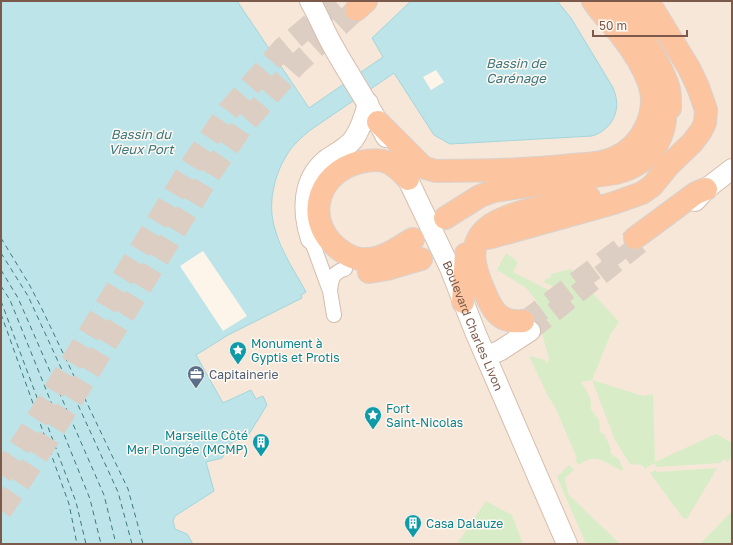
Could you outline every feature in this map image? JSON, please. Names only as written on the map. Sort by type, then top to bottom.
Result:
[{"type":"highway","points":[[579,1],[616,45],[639,79],[644,91],[654,129]]},
{"type":"highway","points":[[445,218],[480,196],[494,191],[616,173],[632,167],[647,157],[656,146],[652,96],[649,84],[630,48],[593,1]]},
{"type":"highway","points":[[599,1],[641,49],[659,81],[664,97],[654,129]]},
{"type":"highway","points":[[371,111],[413,158],[424,168],[431,170],[448,171],[554,167],[588,164],[612,159],[621,155],[632,148],[639,139],[654,129],[670,108],[670,96],[658,64],[614,1]]},
{"type":"highway","points":[[630,1],[692,98],[697,112],[698,122],[692,143]]},
{"type":"highway","points":[[488,238],[642,193],[652,186],[669,165],[692,143],[701,131],[705,123],[706,110],[703,98],[689,68],[648,1]]},
{"type":"highway","points":[[408,179],[386,160],[372,160],[352,164],[342,169],[327,181],[318,200],[318,214],[321,227],[327,238],[337,248],[347,255],[355,258],[368,260],[382,256],[413,239]]},
{"type":"highway","points":[[527,326],[504,319],[497,315],[492,308],[476,273],[473,257],[475,244],[485,229],[498,220],[513,215],[556,203],[629,188],[669,165]]},
{"type":"highway","points":[[554,167],[616,173]]},
{"type":"highway","points":[[641,239],[696,193],[720,178]]},
{"type":"highway","points":[[463,302],[467,244],[477,227],[489,217],[502,211],[525,206],[556,203]]},
{"type":"highway","points":[[311,239],[323,256],[345,269],[356,272],[371,272],[387,269],[421,259]]},
{"type":"main road","points":[[298,1],[308,17],[333,47]]},
{"type":"main road","points":[[310,1],[317,12],[333,47]]},
{"type":"main road","name":"Boulevard Charles Livon","points":[[333,47],[371,111],[408,179],[450,268],[476,334],[567,544]]},
{"type":"main road","points":[[311,239],[306,226],[305,200],[307,189],[311,180],[322,164],[353,140],[360,126],[371,111]]},
{"type":"main road","points":[[486,357],[502,350],[512,343],[527,326]]},
{"type":"main road","points":[[476,334],[512,343]]},
{"type":"street","points":[[311,239],[330,291],[334,316]]},
{"type":"street","points":[[330,291],[332,278],[335,273],[345,269]]},
{"type":"shaded area","points":[[237,1],[411,1],[372,38],[384,57],[309,108]]},
{"type":"shaded area","points":[[557,1],[732,1],[732,544],[193,544],[187,534],[175,529],[173,521],[175,516],[214,491],[206,462],[222,458],[231,443],[249,434],[256,399],[251,390],[223,403],[196,355],[228,335],[302,298],[275,229],[271,208],[273,190],[279,171],[287,154],[308,131],[394,73],[434,135],[450,144],[592,136],[612,86],[571,18]]},
{"type":"green space","points":[[506,253],[518,262],[513,272],[566,299],[569,295],[544,282],[546,279],[550,278],[551,274],[571,269],[619,322],[611,333],[592,380],[581,382],[590,398],[590,408],[599,420],[600,432],[604,434],[613,456],[619,459],[623,469],[622,471],[601,460],[591,459],[579,465],[575,460],[577,458],[555,407],[548,396],[529,356],[545,360],[547,364],[549,359],[542,333],[538,303],[526,288],[497,270]]},
{"type":"green space","points":[[592,380],[643,396],[653,394],[655,462],[716,434],[732,443],[732,455],[728,462],[724,459],[720,463],[657,467],[654,463],[645,469],[642,465],[630,464],[615,440]]},
{"type":"green space","points":[[569,465],[574,470],[565,478],[568,494],[620,544],[586,544],[557,477]]},
{"type":"green space","points":[[717,468],[687,519],[683,518],[650,473],[655,470],[657,472]]},
{"type":"green space","points":[[486,501],[512,515],[523,544],[457,544]]},
{"type":"green space","points":[[732,511],[732,544],[700,544]]},
{"type":"water","name":"Bassin du Vieux Port","points":[[1,1],[237,1],[309,108],[383,57],[372,38],[411,1],[557,1],[571,18],[612,86],[617,102],[616,109],[611,123],[600,133],[592,136],[450,144],[434,135],[394,73],[309,131],[292,147],[283,162],[273,190],[272,200],[275,229],[281,245],[306,292],[301,295],[302,298],[228,335],[196,355],[223,403],[251,390],[256,399],[263,396],[267,405],[249,434],[231,443],[222,458],[206,462],[214,491],[175,516],[173,521],[175,529],[187,534],[193,544],[1,544]]},
{"type":"pier","points":[[436,70],[444,82],[431,90],[423,77]]},
{"type":"pier","points":[[203,251],[247,316],[223,331],[180,266]]},
{"type":"ferry route","points":[[1,238],[41,307],[128,489],[143,544]]},
{"type":"ferry route","points":[[1,253],[28,296],[118,492],[132,544]]},
{"type":"ferry route","points":[[1,270],[18,298],[104,495],[116,544]]},
{"type":"ferry route","points":[[1,286],[10,300],[90,499],[101,544]]},
{"type":"ferry route","points":[[1,301],[76,502],[86,544]]},
{"type":"ferry route","points":[[1,314],[69,504],[77,544]]},
{"type":"tunnel","points":[[1,475],[28,434],[194,161],[228,111],[283,48],[338,1]]},
{"type":"tunnel","points":[[1,511],[45,444],[210,174],[242,127],[295,66],[356,10]]},
{"type":"tunnel","points":[[523,321],[530,318],[635,238]]},
{"type":"tunnel","points":[[530,331],[646,239]]},
{"type":"place","name":"Monument à Gyptis et Protis","points":[[238,365]]},
{"type":"place","name":"Capitainerie","points":[[196,389]]},
{"type":"place","name":"Fort Saint-Nicolas","points":[[373,430]]},
{"type":"place","name":"Marseille Côté Mer Plongée (MCMP)","points":[[261,457]]},
{"type":"place","name":"Casa Dalauze","points":[[413,538]]},
{"type":"water label","name":"Bassin de Carénage","points":[[516,70]]}]
